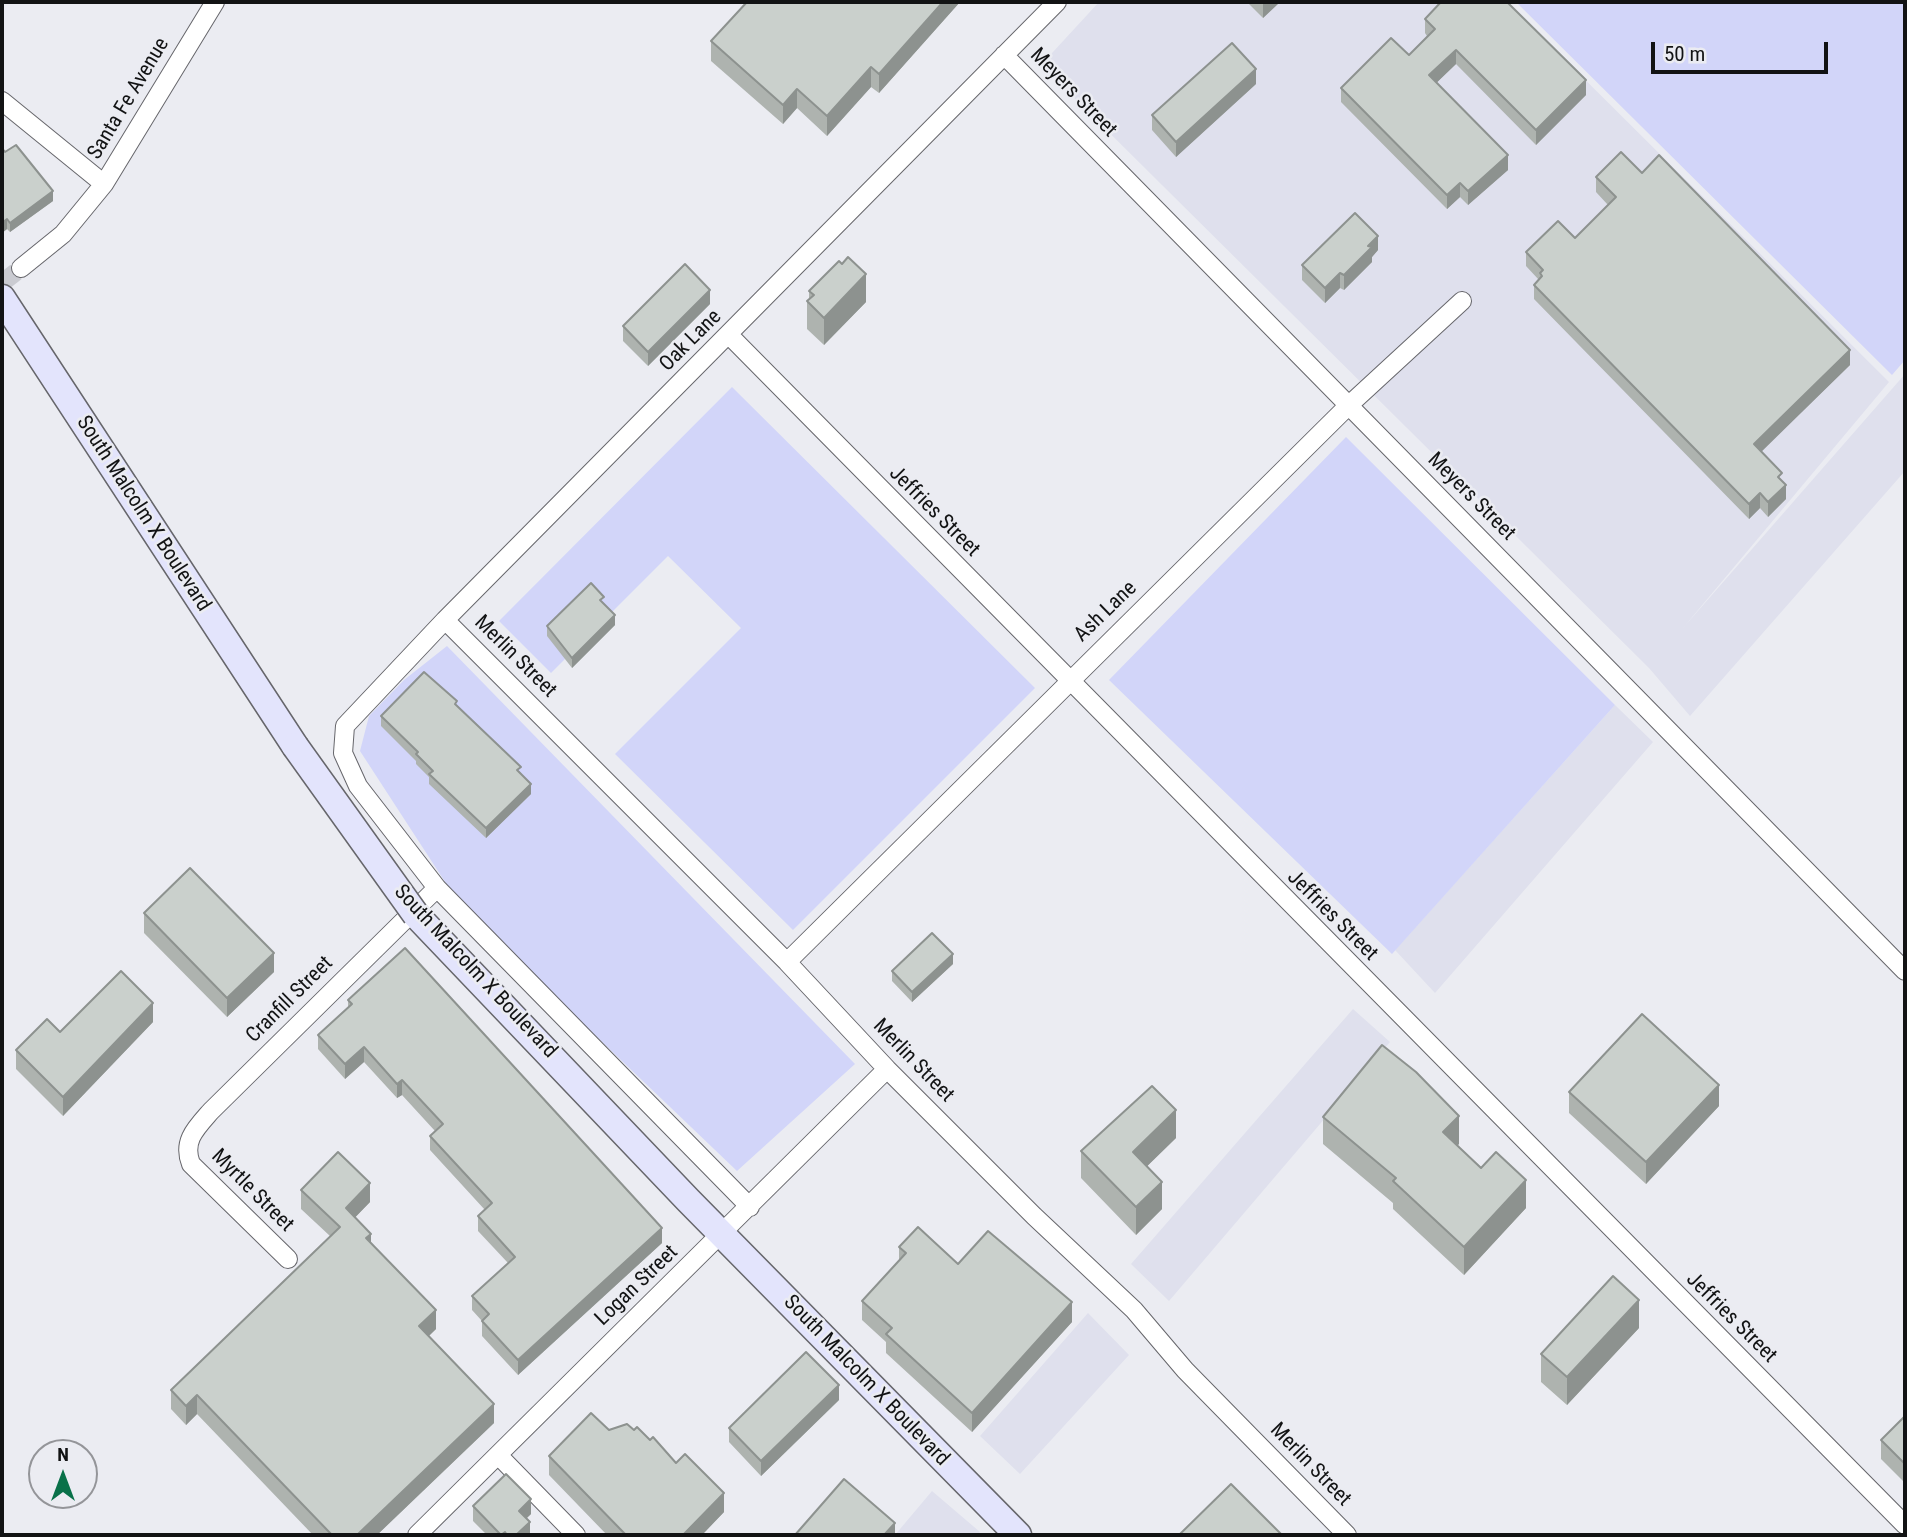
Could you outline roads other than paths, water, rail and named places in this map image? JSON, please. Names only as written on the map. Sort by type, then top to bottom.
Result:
[{"type":"street","name":"Santa Fe Avenue","points":[[22,268],[62,234],[104,184],[215,2]]},
{"type":"street","name":"Oak Lane","points":[[750,1207],[437,888],[358,786],[343,753],[343,734],[357,711],[445,620],[1057,2]]},
{"type":"street","name":"Meyers Street","points":[[1004,55],[1348,407],[1655,713],[1905,971]]},
{"type":"street","points":[[2,101],[104,184]]},
{"type":"street","name":"South Malcolm X Boulevard","points":[[2,298],[317,780],[409,905],[482,987],[579,1083],[688,1200],[1018,1535]]},
{"type":"street","name":"Ash Lane","points":[[787,962],[1348,407],[1462,301]]},
{"type":"street","name":"Jeffries Street","points":[[729,335],[1905,1525]]},
{"type":"street","name":"Merlin Street","points":[[445,620],[787,962],[887,1069],[1043,1225],[1134,1310],[1185,1370],[1347,1535]]},
{"type":"street","name":"Cranfill Street","points":[[187,1152],[190,1136],[211,1111],[437,888]]},
{"type":"street","name":"Logan Street","points":[[417,1535],[887,1069]]},
{"type":"street","name":"Myrtle Street","points":[[187,1152],[191,1164],[210,1186],[288,1259]]},
{"type":"street","points":[[498,1455],[576,1535]]},
{"type":"tunnel","points":[[2,283],[21,268]]}]
